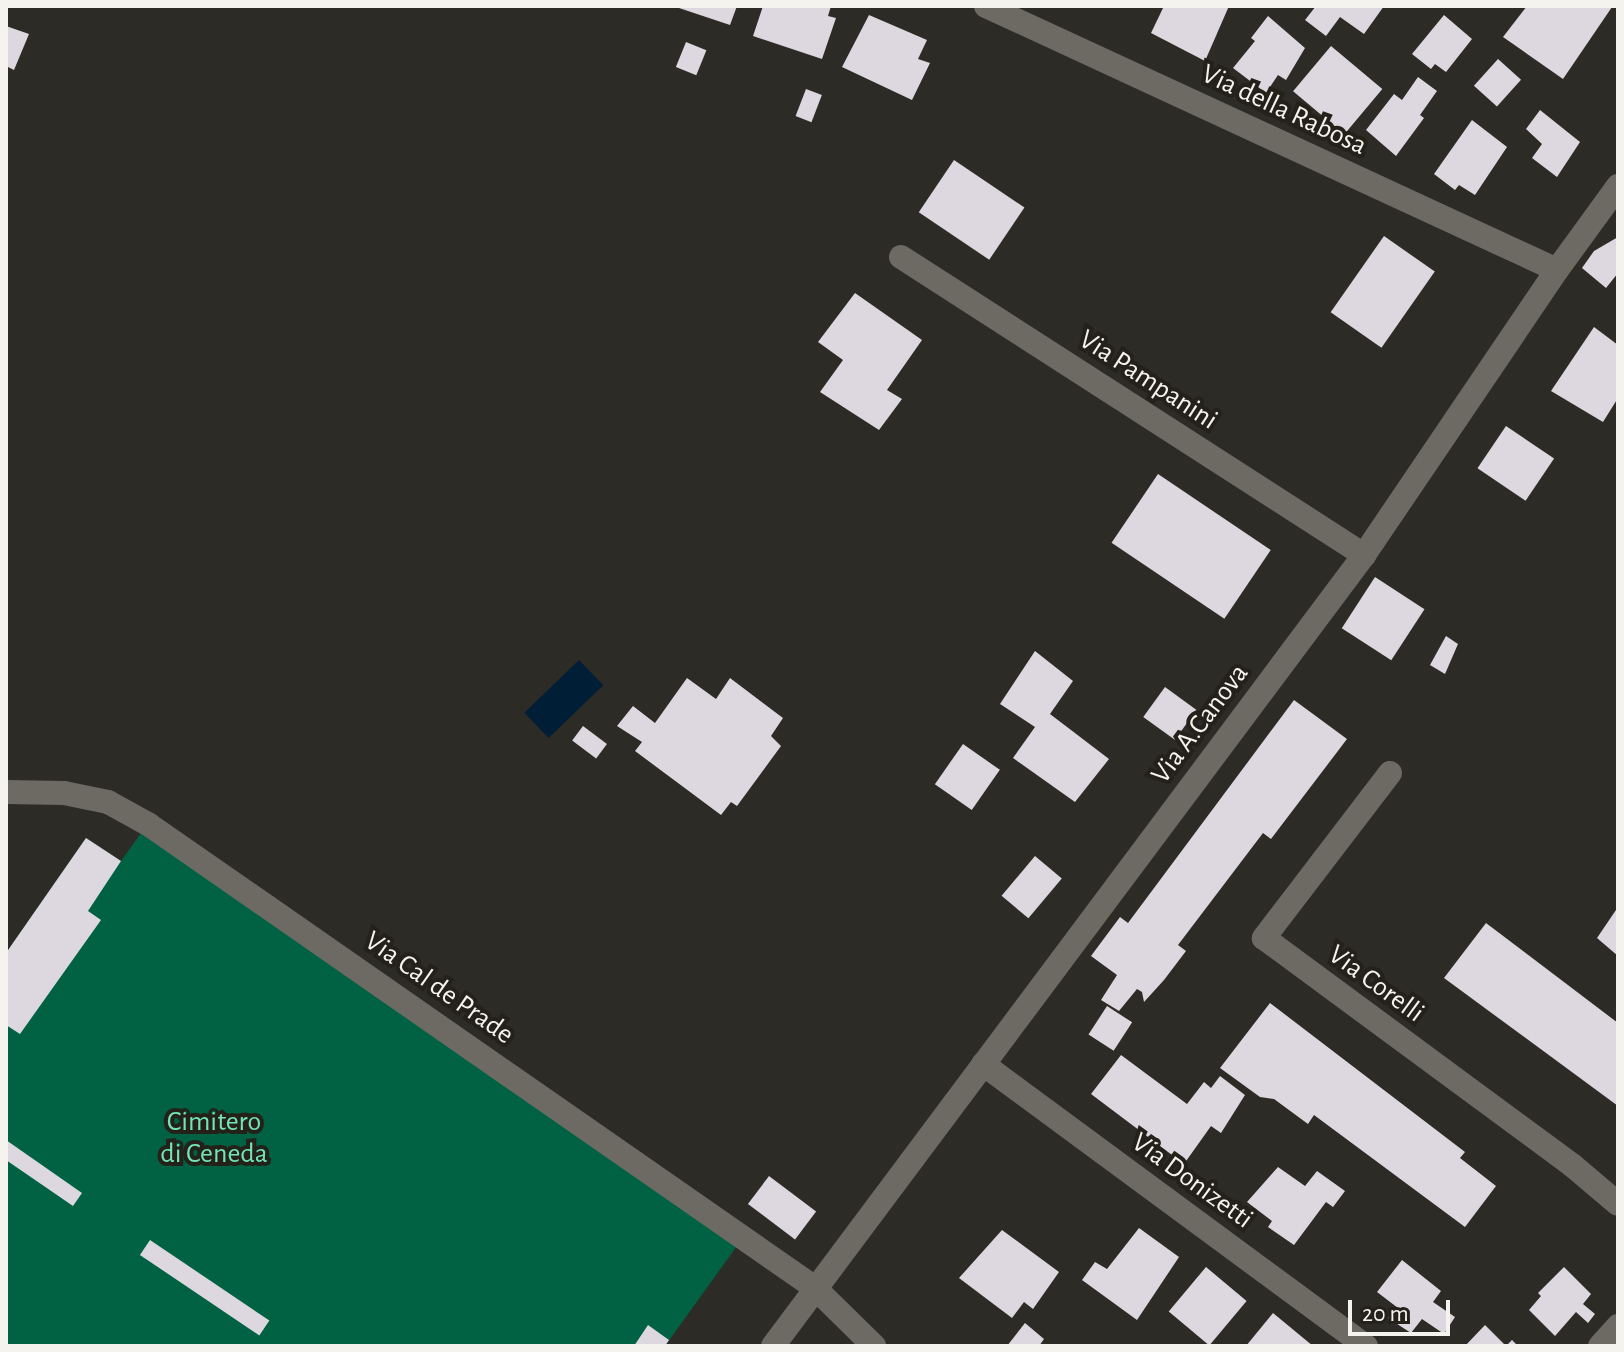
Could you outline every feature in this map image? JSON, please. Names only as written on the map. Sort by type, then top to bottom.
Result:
[{"type":"street","name":"Via della Rabosa","points":[[986,6],[1557,270]]},
{"type":"street","name":"Via A.Canova","points":[[773,1346],[1364,555],[1557,270],[1618,186]]},
{"type":"street","name":"Via Pampanini","points":[[901,257],[1364,555]]},
{"type":"street","name":"Via Corelli","points":[[1390,773],[1264,938],[1572,1165],[1618,1204]]},
{"type":"street","name":"Via Cal de Prade","points":[[6,792],[64,793],[108,802],[148,824],[815,1288],[874,1346]]},
{"type":"street","name":"Via Donizetti","points":[[983,1064],[1366,1346]]},
{"type":"street","points":[[1600,1346],[1618,1326]]},
{"type":"green space","name":"Cimitero di Ceneda","points":[[141,833],[737,1246],[665,1346],[6,1346],[6,953],[86,838],[121,861]]},
{"type":"water","points":[[579,660],[603,685],[549,738],[524,713]]},
{"type":"building","points":[[673,6],[737,6],[730,25]]},
{"type":"building","points":[[763,6],[831,6],[828,16],[836,18],[822,59],[753,36]]},
{"type":"building","points":[[1164,6],[1229,6],[1205,61],[1151,33]]},
{"type":"building","points":[[1316,6],[1384,6],[1364,34],[1340,17],[1326,36],[1305,20]]},
{"type":"building","points":[[1527,6],[1612,7],[1563,79],[1503,37]]},
{"type":"building","points":[[869,15],[927,40],[918,59],[930,63],[912,100],[842,67]]},
{"type":"building","points":[[1444,15],[1472,39],[1446,72],[1435,64],[1431,69],[1412,54]]},
{"type":"building","points":[[1268,16],[1305,48],[1286,80],[1278,75],[1266,93],[1233,68],[1255,41],[1251,38]]},
{"type":"building","points":[[6,26],[29,34],[14,70],[6,66]]},
{"type":"building","points":[[686,42],[706,50],[696,75],[676,67]]},
{"type":"building","points":[[1331,46],[1382,89],[1344,134],[1293,91]]},
{"type":"building","points":[[1498,59],[1521,80],[1497,106],[1474,86]]},
{"type":"building","points":[[1418,77],[1437,91],[1420,115],[1424,118],[1396,156],[1366,130],[1394,94],[1402,100]]},
{"type":"building","points":[[806,89],[822,95],[811,122],[796,116]]},
{"type":"building","points":[[1540,110],[1580,142],[1557,177],[1532,158],[1542,144],[1526,129]]},
{"type":"building","points":[[1472,120],[1507,147],[1475,195],[1459,185],[1455,190],[1434,174]]},
{"type":"building","points":[[954,160],[1024,208],[989,260],[919,212]]},
{"type":"building","points":[[1384,236],[1435,272],[1381,348],[1331,312]]},
{"type":"building","points":[[1618,237],[1618,273],[1606,288],[1582,268],[1594,251]]},
{"type":"building","points":[[855,293],[922,340],[887,390],[902,399],[879,430],[820,392],[843,360],[818,342]]},
{"type":"building","points":[[1594,327],[1618,345],[1618,398],[1603,422],[1551,391]]},
{"type":"building","points":[[1506,426],[1554,458],[1526,501],[1477,468]]},
{"type":"building","points":[[1158,474],[1271,550],[1224,619],[1112,543]]},
{"type":"building","points":[[1375,577],[1424,609],[1391,660],[1342,628]]},
{"type":"building","points":[[1446,636],[1458,644],[1445,674],[1430,665]]},
{"type":"building","points":[[1035,651],[1073,681],[1050,714],[1109,759],[1075,802],[1013,758],[1035,727],[1000,704]]},
{"type":"building","points":[[687,678],[716,699],[730,678],[783,718],[771,736],[781,746],[737,806],[731,802],[721,815],[635,751],[642,742],[617,726],[633,706],[655,723]]},
{"type":"building","points":[[1165,687],[1197,710],[1175,740],[1143,717]]},
{"type":"building","points":[[1294,700],[1347,739],[1271,839],[1263,833],[1178,945],[1186,951],[1164,980],[1144,1002],[1142,992],[1137,989],[1119,1011],[1101,1000],[1117,975],[1091,956],[1120,917],[1128,923]]},
{"type":"building","points":[[583,726],[607,744],[596,758],[572,740]]},
{"type":"building","points":[[963,744],[1000,770],[972,810],[935,784]]},
{"type":"building","points":[[86,838],[121,861],[88,911],[101,920],[20,1034],[6,1025],[6,953]]},
{"type":"building","points":[[1035,856],[1062,878],[1028,918],[1002,896]]},
{"type":"building","points":[[1618,907],[1618,956],[1597,938]]},
{"type":"building","points":[[1486,923],[1618,1023],[1618,1106],[1444,978]]},
{"type":"building","points":[[1270,1003],[1465,1152],[1460,1158],[1496,1186],[1465,1227],[1314,1115],[1308,1124],[1274,1099],[1260,1097],[1220,1068]]},
{"type":"building","points":[[1107,1006],[1132,1022],[1114,1051],[1088,1035]]},
{"type":"building","points":[[1121,1055],[1187,1104],[1204,1082],[1211,1088],[1220,1076],[1245,1095],[1221,1133],[1211,1126],[1184,1164],[1091,1094]]},
{"type":"building","points":[[6,1140],[82,1193],[73,1206],[6,1160]]},
{"type":"building","points":[[1278,1167],[1305,1186],[1317,1171],[1345,1191],[1333,1207],[1326,1202],[1294,1245],[1268,1227],[1272,1221],[1247,1202]]},
{"type":"building","points":[[769,1176],[816,1212],[795,1239],[748,1204]]},
{"type":"building","points":[[1139,1228],[1179,1257],[1137,1320],[1082,1280],[1095,1262],[1107,1269]]},
{"type":"building","points":[[1002,1230],[1059,1272],[1033,1309],[1024,1302],[1012,1318],[959,1278]]},
{"type":"building","points":[[150,1240],[269,1321],[259,1335],[140,1255]]},
{"type":"building","points":[[1402,1260],[1441,1291],[1433,1302],[1455,1317],[1444,1334],[1422,1319],[1411,1333],[1388,1318],[1398,1308],[1377,1292]]},
{"type":"building","points":[[1206,1267],[1247,1301],[1209,1345],[1169,1311]]},
{"type":"building","points":[[1564,1267],[1591,1294],[1583,1304],[1595,1314],[1588,1323],[1576,1312],[1555,1336],[1529,1310],[1541,1296],[1538,1293]]},
{"type":"building","points":[[1273,1313],[1313,1346],[1246,1346]]},
{"type":"building","points":[[1025,1323],[1044,1339],[1039,1346],[1007,1346]]},
{"type":"building","points":[[648,1325],[669,1340],[665,1346],[634,1346]]},
{"type":"building","points":[[1485,1325],[1506,1346],[1465,1346]]}]
